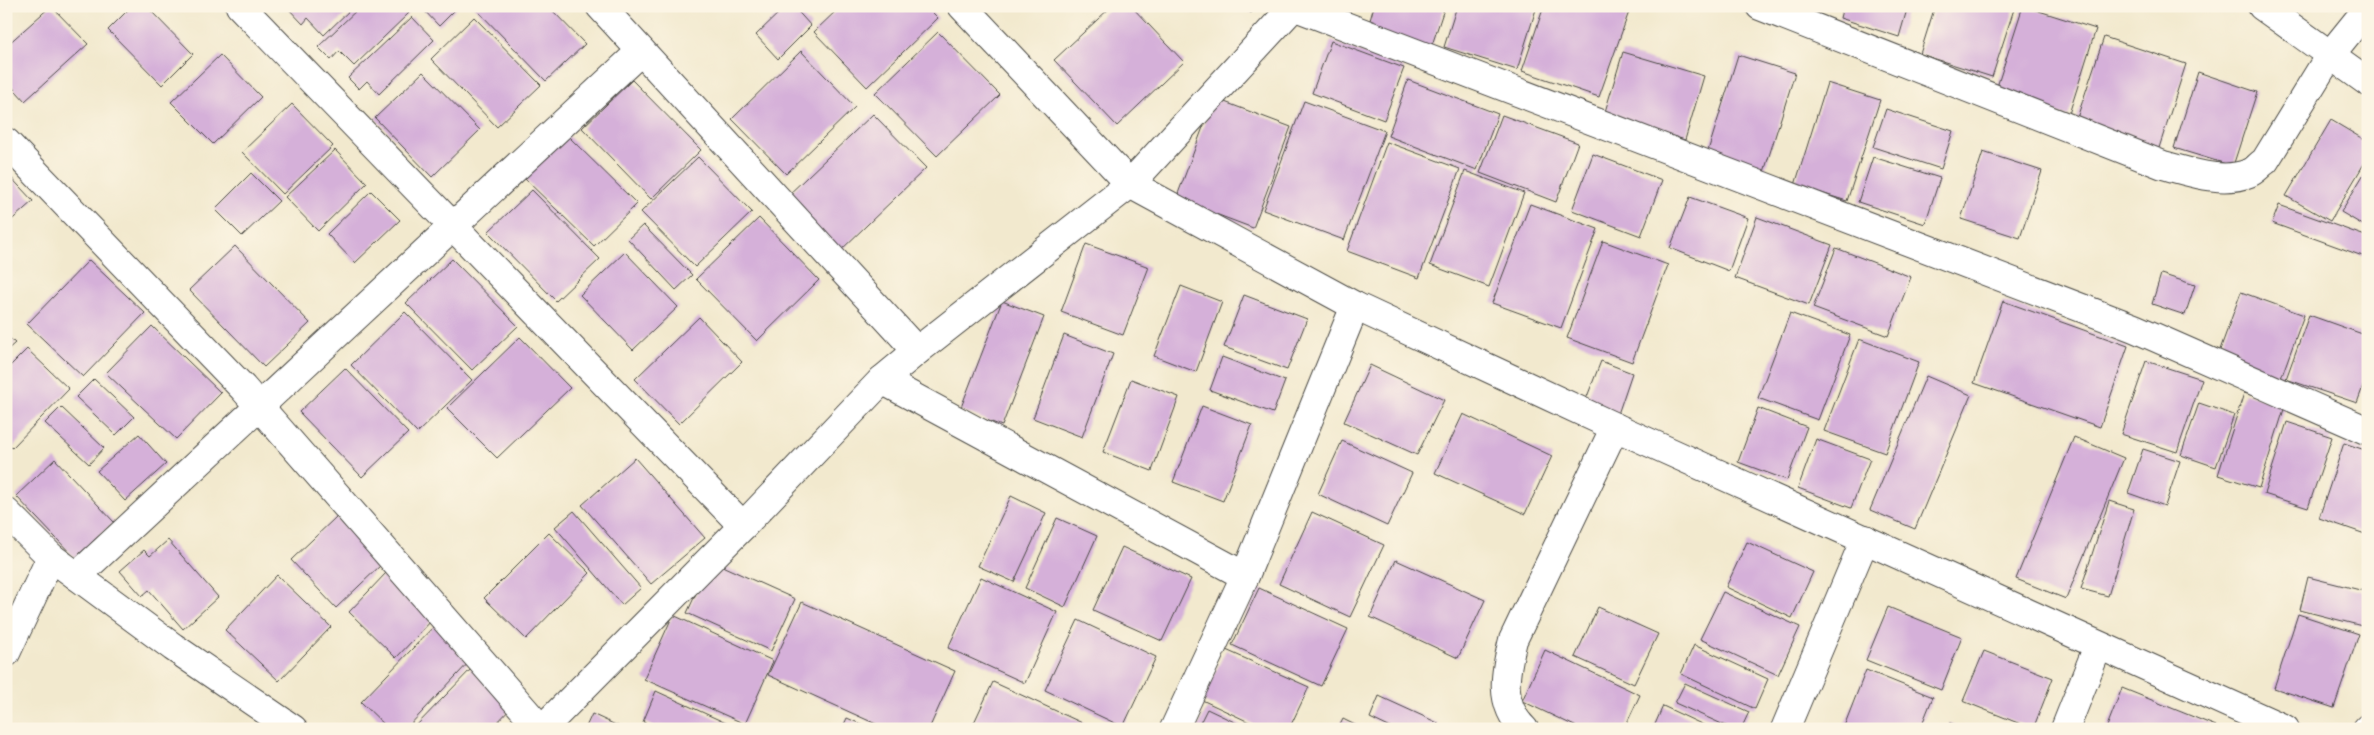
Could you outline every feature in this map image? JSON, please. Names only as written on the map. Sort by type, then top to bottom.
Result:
[{"type":"street","points":[[240,6],[743,526]]},
{"type":"street","points":[[600,6],[917,351]]},
{"type":"street","points":[[962,6],[1130,184],[1355,306],[1615,427],[2098,646],[2250,711],[2285,729]]},
{"type":"street","points":[[6,142],[258,407],[541,729],[743,526],[882,380],[1130,184],[1294,6],[2134,328],[2368,431]]},
{"type":"street","points":[[1760,6],[2163,166],[2201,175],[2226,178],[2250,173],[2265,161],[2330,55],[2368,8]]},
{"type":"street","points":[[2262,6],[2368,82]]},
{"type":"street","points":[[77,576],[641,52]]},
{"type":"street","points":[[1174,729],[1245,576],[1355,306]]},
{"type":"street","points":[[882,380],[1245,576]]},
{"type":"street","points":[[1524,729],[1514,720],[1507,702],[1505,675],[1513,640],[1615,427]]},
{"type":"street","points":[[6,512],[51,557],[173,647],[293,729]]},
{"type":"street","points":[[1785,729],[1865,539]]},
{"type":"street","points":[[6,653],[51,557]]},
{"type":"street","points":[[2065,729],[2098,646]]},
{"type":"building","points":[[51,6],[88,44],[25,101],[6,80],[6,46]]},
{"type":"building","points":[[132,6],[146,6],[193,54],[162,85],[108,30]]},
{"type":"building","points":[[286,6],[354,6],[324,35],[308,18],[303,24]]},
{"type":"building","points":[[361,6],[402,6],[409,13],[354,66],[339,51],[331,60],[318,47]]},
{"type":"building","points":[[420,6],[459,6],[439,26]]},
{"type":"building","points":[[473,6],[548,6],[585,44],[546,81]]},
{"type":"building","points":[[786,6],[793,6],[811,26],[778,59],[756,35]]},
{"type":"building","points":[[841,6],[926,6],[938,18],[867,87],[814,32]]},
{"type":"building","points":[[1112,6],[1131,6],[1184,62],[1117,126],[1054,60]]},
{"type":"building","points":[[1243,6],[1257,6],[1251,13]]},
{"type":"building","points":[[1374,6],[1445,6],[1430,51],[1367,31]]},
{"type":"building","points":[[1457,6],[1537,6],[1517,70],[1444,47]]},
{"type":"building","points":[[1544,6],[1631,6],[1599,97],[1522,71]]},
{"type":"building","points":[[1843,6],[1908,6],[1899,37],[1840,18]]},
{"type":"building","points":[[1935,6],[2015,6],[1992,77],[1920,54]]},
{"type":"building","points":[[2023,6],[2096,29],[2068,117],[1995,93]]},
{"type":"building","points":[[412,17],[434,40],[379,94],[367,81],[359,89],[348,78]]},
{"type":"building","points":[[474,17],[541,85],[497,127],[431,59]]},
{"type":"building","points":[[938,32],[1000,95],[937,156],[875,93]]},
{"type":"building","points":[[2104,37],[2186,64],[2158,151],[2075,124]]},
{"type":"building","points":[[1331,41],[1404,68],[1384,120],[1312,93]]},
{"type":"building","points":[[801,51],[855,107],[786,174],[732,119]]},
{"type":"building","points":[[1623,52],[1704,76],[1685,140],[1604,115]]},
{"type":"building","points":[[220,55],[261,97],[213,144],[171,102]]},
{"type":"building","points":[[1738,55],[1795,73],[1764,172],[1707,154]]},
{"type":"building","points":[[423,72],[480,130],[432,177],[375,118]]},
{"type":"building","points":[[2198,72],[2257,92],[2233,166],[2174,148]]},
{"type":"building","points":[[632,80],[701,150],[651,199],[582,128]]},
{"type":"building","points":[[1408,80],[1498,114],[1477,170],[1388,136]]},
{"type":"building","points":[[1827,83],[1880,100],[1847,201],[1795,185]]},
{"type":"building","points":[[1214,98],[1291,127],[1253,228],[1176,199]]},
{"type":"building","points":[[1304,101],[1385,131],[1344,240],[1263,210]]},
{"type":"building","points":[[292,104],[333,146],[283,194],[242,152]]},
{"type":"building","points":[[1886,109],[1953,131],[1941,169],[1873,147]]},
{"type":"building","points":[[873,114],[926,168],[838,253],[785,198]]},
{"type":"building","points":[[1502,115],[1578,143],[1556,202],[1480,173]]},
{"type":"building","points":[[2331,120],[2368,142],[2368,157],[2330,221],[2286,196]]},
{"type":"building","points":[[567,135],[637,204],[594,246],[523,177]]},
{"type":"building","points":[[1387,142],[1460,169],[1419,278],[1347,251]]},
{"type":"building","points":[[335,150],[367,183],[318,231],[285,197]]},
{"type":"building","points":[[1983,152],[2042,171],[2020,238],[1961,219]]},
{"type":"building","points":[[1593,154],[1662,180],[1641,236],[1572,210]]},
{"type":"building","points":[[698,157],[752,212],[695,267],[641,212]]},
{"type":"building","points":[[1873,157],[1940,178],[1925,224],[1858,202]]},
{"type":"building","points":[[2368,167],[2368,228],[2341,212]]},
{"type":"building","points":[[1465,171],[1524,193],[1489,287],[1430,265]]},
{"type":"building","points":[[6,172],[33,201],[6,225]]},
{"type":"building","points":[[251,173],[279,201],[242,236],[215,209]]},
{"type":"building","points":[[532,190],[600,259],[556,301],[488,232]]},
{"type":"building","points":[[371,191],[400,220],[355,263],[327,234]]},
{"type":"building","points":[[1690,197],[1748,218],[1729,271],[1670,248]]},
{"type":"building","points":[[1530,204],[1598,229],[1561,328],[1492,303]]},
{"type":"building","points":[[2279,205],[2368,237],[2368,258],[2272,223]]},
{"type":"building","points":[[1757,217],[1832,245],[1809,305],[1735,278]]},
{"type":"building","points":[[759,218],[819,280],[757,341],[696,279]]},
{"type":"building","points":[[643,225],[692,275],[676,290],[628,239]]},
{"type":"building","points":[[1603,241],[1668,265],[1632,362],[1567,338]]},
{"type":"building","points":[[1086,244],[1149,267],[1123,335],[1061,312]]},
{"type":"building","points":[[235,246],[310,323],[264,367],[189,290]]},
{"type":"building","points":[[1836,248],[1911,277],[1888,336],[1813,308]]},
{"type":"building","points":[[625,252],[678,307],[633,350],[580,295]]},
{"type":"building","points":[[452,259],[518,326],[472,370],[406,303]]},
{"type":"building","points":[[89,260],[145,313],[83,377],[27,324]]},
{"type":"building","points":[[2161,274],[2195,285],[2185,315],[2152,304]]},
{"type":"building","points":[[1181,286],[1222,302],[1196,372],[1154,356]]},
{"type":"building","points":[[2241,292],[2304,315],[2280,381],[2217,358]]},
{"type":"building","points":[[1244,295],[1307,319],[1287,370],[1224,347]]},
{"type":"building","points":[[1002,301],[1044,317],[1002,426],[960,410]]},
{"type":"building","points":[[2003,301],[2128,346],[2100,427],[1974,383]]},
{"type":"building","points":[[405,312],[472,380],[417,433],[351,365]]},
{"type":"building","points":[[1790,313],[1850,335],[1818,420],[1758,398]]},
{"type":"building","points":[[2309,315],[2368,336],[2368,373],[2357,403],[2286,379]]},
{"type":"building","points":[[699,317],[742,362],[679,424],[635,379]]},
{"type":"building","points":[[152,326],[221,393],[176,439],[106,373]]},
{"type":"building","points":[[6,335],[15,343],[6,351]]},
{"type":"building","points":[[1064,335],[1113,354],[1082,437],[1033,418]]},
{"type":"building","points":[[520,337],[570,388],[497,458],[447,408]]},
{"type":"building","points":[[1859,339],[1919,362],[1885,453],[1824,431]]},
{"type":"building","points":[[27,349],[69,389],[12,448],[6,443],[6,370]]},
{"type":"building","points":[[1222,357],[1285,381],[1273,413],[1210,390]]},
{"type":"building","points":[[1601,361],[1632,373],[1616,420],[1583,407]]},
{"type":"building","points":[[2146,361],[2202,379],[2177,452],[2121,434]]},
{"type":"building","points":[[1370,365],[1444,400],[1417,455],[1344,422]]},
{"type":"building","points":[[345,368],[408,433],[362,477],[299,412]]},
{"type":"building","points":[[1926,376],[1971,395],[1915,529],[1870,510]]},
{"type":"building","points":[[94,379],[134,417],[116,435],[76,397]]},
{"type":"building","points":[[1131,379],[1179,397],[1152,471],[1103,452]]},
{"type":"building","points":[[2244,393],[2285,406],[2259,488],[2218,475]]},
{"type":"building","points":[[2199,403],[2234,415],[2216,467],[2181,455]]},
{"type":"building","points":[[1202,406],[1252,425],[1223,501],[1173,482]]},
{"type":"building","points":[[61,407],[104,448],[89,464],[45,423]]},
{"type":"building","points":[[1758,408],[1807,427],[1787,480],[1738,462]]},
{"type":"building","points":[[1463,414],[1552,456],[1525,514],[1435,473]]},
{"type":"building","points":[[2287,422],[2332,437],[2308,508],[2264,494]]},
{"type":"building","points":[[139,434],[166,464],[125,501],[97,471]]},
{"type":"building","points":[[2074,437],[2124,458],[2066,599],[2016,579]]},
{"type":"building","points":[[1816,439],[1870,459],[1851,508],[1798,488]]},
{"type":"building","points":[[1342,441],[1412,473],[1387,526],[1318,494]]},
{"type":"building","points":[[2344,443],[2368,451],[2368,535],[2319,518]]},
{"type":"building","points":[[2143,449],[2180,461],[2165,506],[2128,493]]},
{"type":"building","points":[[635,458],[705,538],[651,584],[582,505]]},
{"type":"building","points":[[55,459],[114,522],[75,558],[16,496]]},
{"type":"building","points":[[1011,496],[1046,513],[1014,582],[978,566]]},
{"type":"building","points":[[2109,501],[2134,509],[2108,596],[2081,589]]},
{"type":"building","points":[[574,511],[641,588],[622,605],[555,527]]},
{"type":"building","points":[[1312,512],[1384,545],[1350,617],[1279,584]]},
{"type":"building","points":[[336,517],[382,564],[336,608],[291,560]]},
{"type":"building","points":[[1057,518],[1097,536],[1065,607],[1025,588]]},
{"type":"building","points":[[549,533],[590,573],[526,639],[484,598]]},
{"type":"building","points":[[168,540],[218,597],[183,629],[149,590],[142,596],[120,571],[144,550],[150,556]]},
{"type":"building","points":[[1747,542],[1813,572],[1792,618],[1726,587]]},
{"type":"building","points":[[1122,547],[1191,579],[1162,641],[1093,610]]},
{"type":"building","points":[[1396,560],[1485,600],[1458,658],[1370,617]]},
{"type":"building","points":[[711,561],[795,599],[771,651],[687,613]]},
{"type":"building","points":[[386,573],[434,618],[396,658],[349,612]]},
{"type":"building","points":[[277,575],[331,627],[279,681],[225,630]]},
{"type":"building","points":[[981,577],[1057,612],[1025,683],[948,648]]},
{"type":"building","points":[[2308,577],[2368,592],[2368,601],[2362,626],[2300,610]]},
{"type":"building","points":[[1259,588],[1348,629],[1321,686],[1232,645]]},
{"type":"building","points":[[1723,592],[1800,627],[1778,675],[1700,639]]},
{"type":"building","points":[[802,602],[955,671],[929,729],[887,729],[768,675]]},
{"type":"building","points":[[1598,607],[1658,634],[1634,684],[1575,657]]},
{"type":"building","points":[[1888,607],[1962,637],[1941,690],[1866,660]]},
{"type":"building","points":[[2298,614],[2359,634],[2334,708],[2274,688]]},
{"type":"building","points":[[673,615],[773,661],[745,724],[644,679]]},
{"type":"building","points":[[1078,620],[1156,657],[1123,727],[1045,690]]},
{"type":"building","points":[[437,623],[473,658],[406,729],[389,729],[361,702]]},
{"type":"building","points":[[1694,645],[1768,679],[1755,709],[1681,674]]},
{"type":"building","points":[[1226,650],[1309,687],[1289,729],[1264,729],[1202,700]]},
{"type":"building","points":[[1545,650],[1640,695],[1624,729],[1581,729],[1522,701]]},
{"type":"building","points":[[1984,651],[2053,678],[2033,729],[1963,701]]},
{"type":"building","points":[[475,665],[515,704],[491,729],[413,729]]},
{"type":"building","points":[[1866,670],[1933,697],[1920,729],[1843,729]]},
{"type":"building","points":[[993,682],[1091,727],[1090,729],[971,729]]},
{"type":"building","points":[[1685,683],[1749,712],[1741,729],[1733,729],[1675,703]]},
{"type":"building","points":[[2122,688],[2216,726],[2215,729],[2106,729]]},
{"type":"building","points":[[656,691],[739,729],[658,729],[643,722]]},
{"type":"building","points":[[1379,696],[1438,723],[1436,729],[1393,729],[1370,718]]},
{"type":"building","points":[[1663,706],[1712,729],[1653,729]]},
{"type":"building","points":[[1207,709],[1249,729],[1197,729]]},
{"type":"building","points":[[592,714],[620,727],[620,729],[585,729]]},
{"type":"building","points":[[847,718],[872,729],[842,729]]},
{"type":"building","points":[[1343,719],[1363,729],[1338,729]]},
{"type":"building","points":[[1950,723],[1965,729],[1948,729]]}]
